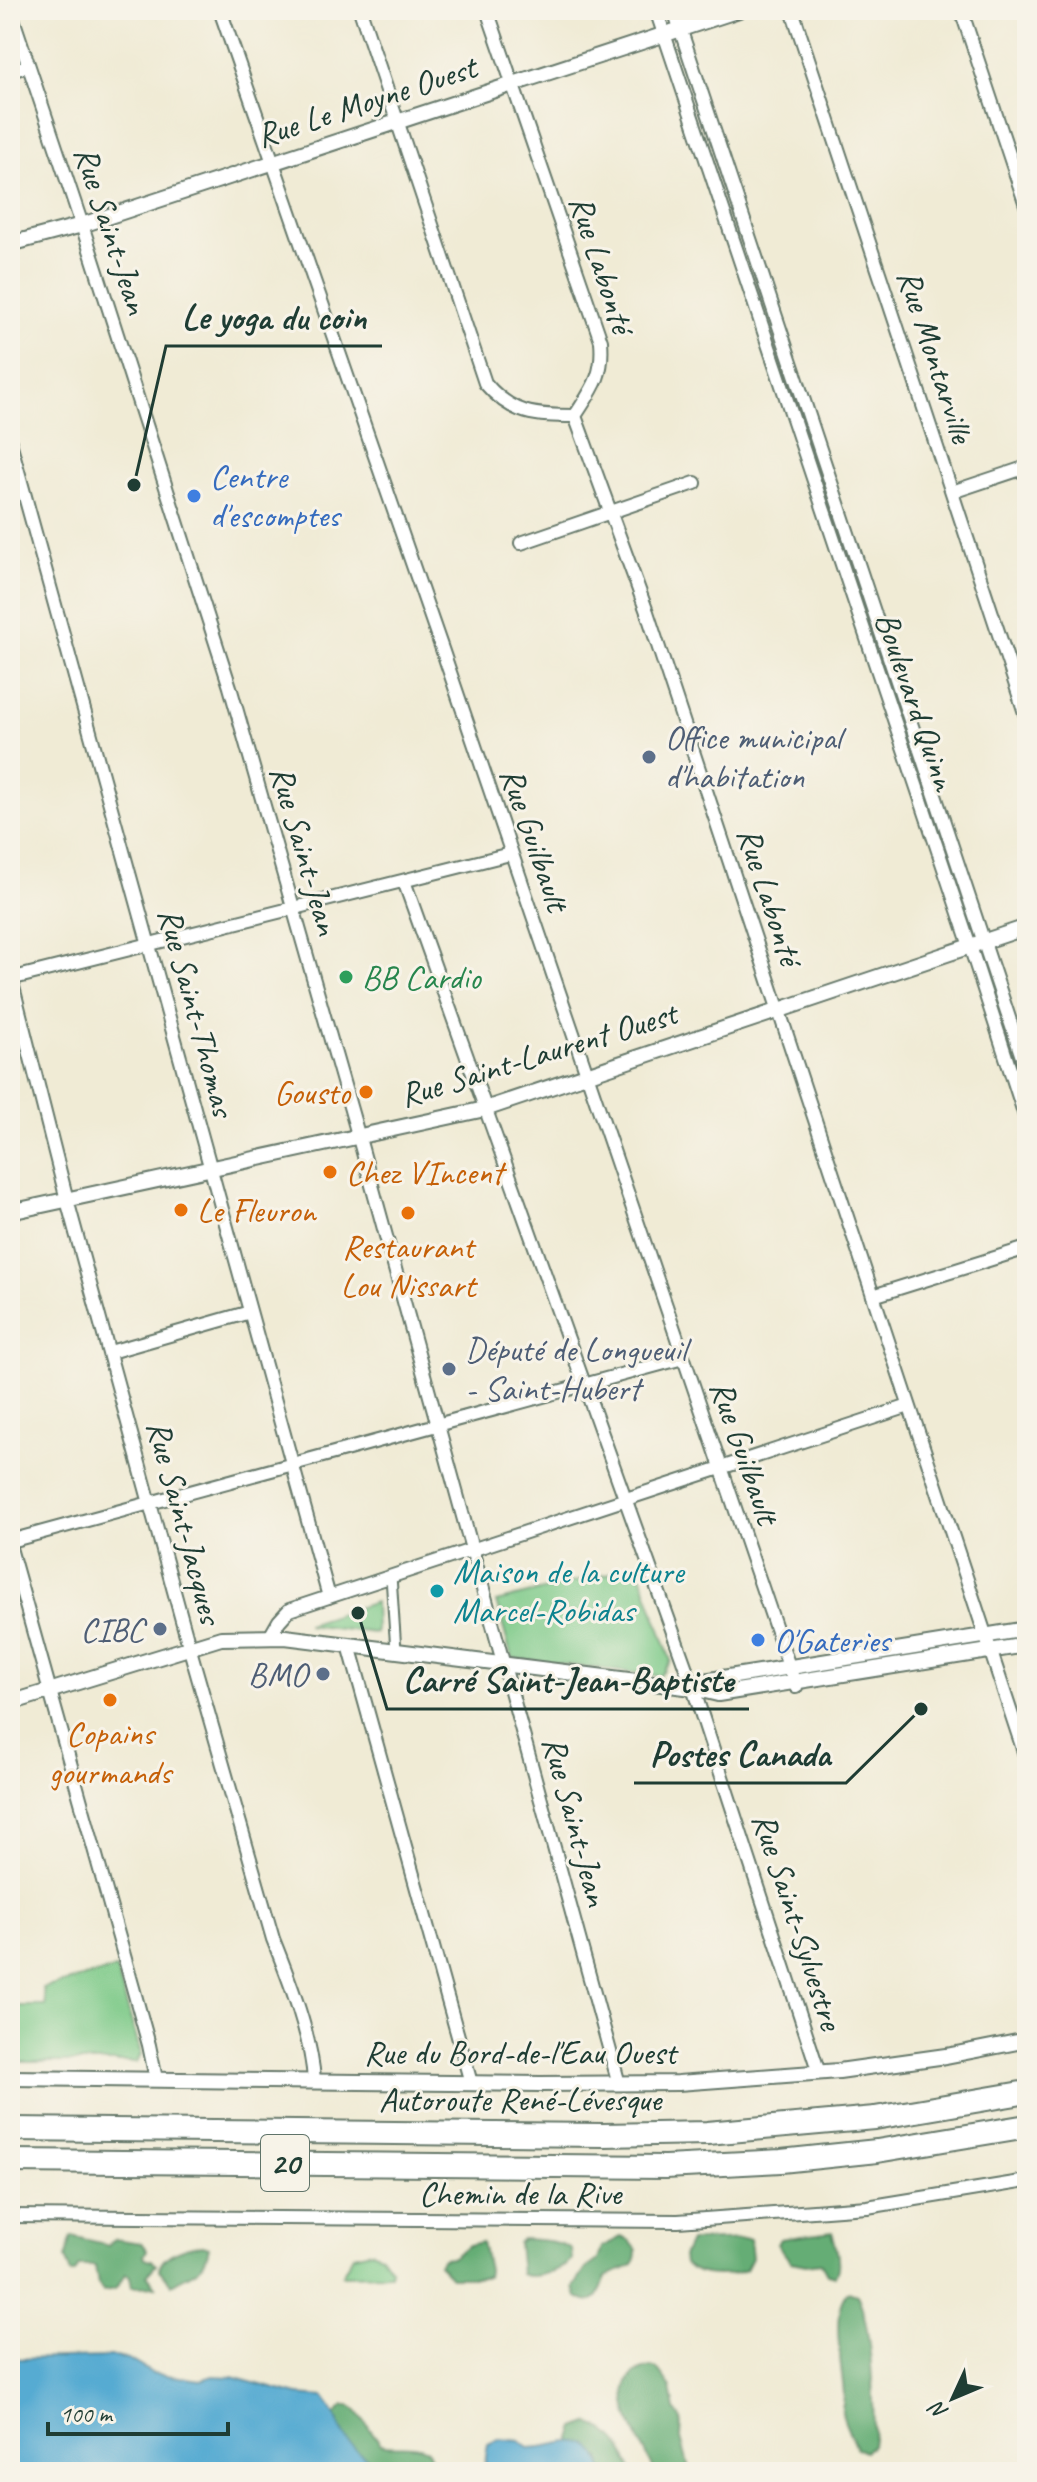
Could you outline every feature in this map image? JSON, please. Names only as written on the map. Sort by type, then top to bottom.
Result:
[{"type":"highway","name":"Autoroute René-Lévesque","points":[[10,2129],[603,2135],[707,2133],[875,2118],[1027,2092]]},
{"type":"highway","name":"Autoroute René-Lévesque","points":[[10,2161],[665,2167],[781,2161],[877,2151],[1027,2126]]},
{"type":"street","name":"Rue Saint-Jean","points":[[10,10],[230,687],[359,1138],[619,2084]]},
{"type":"street","name":"Rue Guilbault","points":[[220,10],[437,634],[795,1685]]},
{"type":"street","points":[[360,10],[485,383],[498,399],[521,411],[541,416],[575,416]]},
{"type":"street","name":"Rue Labonté","points":[[487,10],[601,341],[603,362],[595,386],[575,416],[647,612],[1027,1761]]},
{"type":"street","name":"Boulevard Quinn","points":[[656,10],[752,299],[977,944],[1027,1072]]},
{"type":"street","name":"Boulevard Quinn","points":[[674,10],[977,944],[1027,1122]]},
{"type":"street","name":"Rue Le Moyne Ouest","points":[[10,244],[82,225],[739,10]]},
{"type":"street","name":"Rue Montarville","points":[[792,10],[1027,719]]},
{"type":"street","points":[[961,10],[1027,208]]},
{"type":"street","points":[[10,71],[28,66]]},
{"type":"street","points":[[752,299],[768,293]]},
{"type":"street","name":"Rue Saint-Thomas","points":[[10,442],[329,1597]]},
{"type":"street","points":[[952,492],[1027,467]]},
{"type":"street","points":[[521,543],[695,483]]},
{"type":"street","points":[[10,978],[510,854]]},
{"type":"street","name":"Rue Saint-Sylvestre","points":[[404,881],[693,1688],[819,2073]]},
{"type":"street","name":"Rue Saint-Laurent Ouest","points":[[10,1212],[485,1109],[1027,927]]},
{"type":"street","name":"Rue Saint-Jacques","points":[[10,978],[67,1200],[189,1646],[273,1939],[289,1979],[311,2058],[314,2081]]},
{"type":"street","points":[[873,1296],[1027,1248]]},
{"type":"street","points":[[110,1352],[250,1312]]},
{"type":"street","points":[[10,1541],[683,1358]]},
{"type":"street","points":[[271,1635],[289,1610],[909,1406]]},
{"type":"street","points":[[10,1548],[156,2079]]},
{"type":"street","points":[[391,1576],[396,1651]]},
{"type":"street","points":[[693,1688],[710,1680],[789,1666],[1027,1629]]},
{"type":"street","points":[[10,1703],[189,1646],[236,1636],[271,1635],[693,1688],[718,1694],[795,1685],[1027,1645]]},
{"type":"street","points":[[349,1645],[471,2083]]},
{"type":"street","name":"Rue du Bord-de-l'Eau Ouest","points":[[10,2078],[619,2084],[744,2080],[929,2059],[1027,2040]]},
{"type":"street","name":"Chemin de la Rive","points":[[10,2216],[667,2221],[853,2209],[1027,2181]]},
{"type":"green space","points":[[638,1566],[671,1661],[660,1676],[512,1658],[496,1602]]},
{"type":"green space","points":[[375,1602],[376,1633],[307,1625],[307,1624]]},
{"type":"green space","points":[[116,1969],[141,2054],[137,2062],[10,2062],[10,2006],[46,2006],[43,1988]]},
{"type":"green space","points":[[832,2232],[838,2261],[835,2276],[827,2274],[821,2263],[806,2265],[791,2262],[777,2244],[780,2239]]},
{"type":"green space","points":[[72,2236],[108,2245],[114,2239],[141,2243],[147,2250],[145,2258],[156,2265],[147,2275],[156,2286],[132,2287],[130,2276],[126,2274],[115,2289],[103,2291],[98,2284],[95,2266],[79,2266],[71,2274],[65,2258]]},
{"type":"green space","points":[[621,2237],[630,2241],[637,2250],[635,2262],[606,2277],[594,2300],[590,2302],[577,2297],[574,2287],[586,2269],[598,2260],[602,2247]]},
{"type":"green space","points":[[522,2239],[566,2246],[571,2249],[572,2260],[548,2273],[533,2276],[521,2274],[518,2243]]},
{"type":"green space","points":[[750,2239],[752,2258],[746,2270],[714,2275],[698,2272],[684,2264],[683,2256],[690,2241]]},
{"type":"green space","points":[[482,2242],[487,2277],[451,2277],[438,2264],[442,2258],[452,2257],[469,2245]]},
{"type":"green space","points":[[203,2245],[209,2247],[207,2256],[191,2274],[172,2284],[159,2270],[170,2255]]},
{"type":"green space","points":[[371,2251],[381,2255],[391,2269],[390,2274],[342,2275],[353,2255]]},
{"type":"green space","points":[[848,2292],[857,2295],[869,2342],[874,2431],[872,2445],[865,2452],[856,2448],[842,2413],[844,2395],[838,2325],[842,2300]]},
{"type":"green space","points":[[651,2367],[657,2369],[671,2388],[675,2410],[682,2420],[681,2439],[690,2472],[655,2472],[628,2413],[625,2397],[627,2384],[635,2373]]},
{"type":"green space","points":[[344,2406],[356,2410],[381,2444],[417,2446],[428,2450],[428,2468],[361,2459],[344,2435],[335,2415]]},
{"type":"green space","points":[[589,2423],[605,2431],[616,2442],[632,2472],[604,2472],[600,2458],[571,2442],[576,2428]]},
{"type":"water","points":[[10,2359],[128,2359],[152,2373],[201,2380],[213,2376],[232,2377],[298,2395],[324,2397],[348,2440],[361,2454],[382,2464],[445,2472],[10,2472]]},
{"type":"water","points":[[499,2439],[520,2441],[529,2448],[566,2442],[584,2443],[592,2448],[604,2472],[464,2472],[482,2467],[488,2444]]},
{"type":"place","name":"Le yoga du coin","points":[[134,485]]},
{"type":"place","name":"Centre d'escomptes","points":[[194,496]]},
{"type":"place","name":"Office municipal d'habitation","points":[[649,757]]},
{"type":"place","name":"BB Cardio","points":[[346,977]]},
{"type":"place","name":"Gousto","points":[[366,1092]]},
{"type":"place","name":"Chez VIncent","points":[[330,1172]]},
{"type":"place","name":"Le Fleuron","points":[[181,1210]]},
{"type":"place","name":"Restaurant Lou Nissart","points":[[408,1213]]},
{"type":"place","name":"Député de Longueuil - Saint-Hubert","points":[[449,1369]]},
{"type":"place","name":"Maison de la culture Marcel-Robidas","points":[[437,1591]]},
{"type":"place","name":"Carré Saint-Jean-Baptiste","points":[[358,1613]]},
{"type":"place","name":"CIBC","points":[[160,1629]]},
{"type":"place","name":"O'Gateries","points":[[758,1640]]},
{"type":"place","name":"BMO","points":[[323,1674]]},
{"type":"place","name":"Copains gourmands","points":[[110,1700]]},
{"type":"place","name":"Postes Canada","points":[[921,1709]]}]
